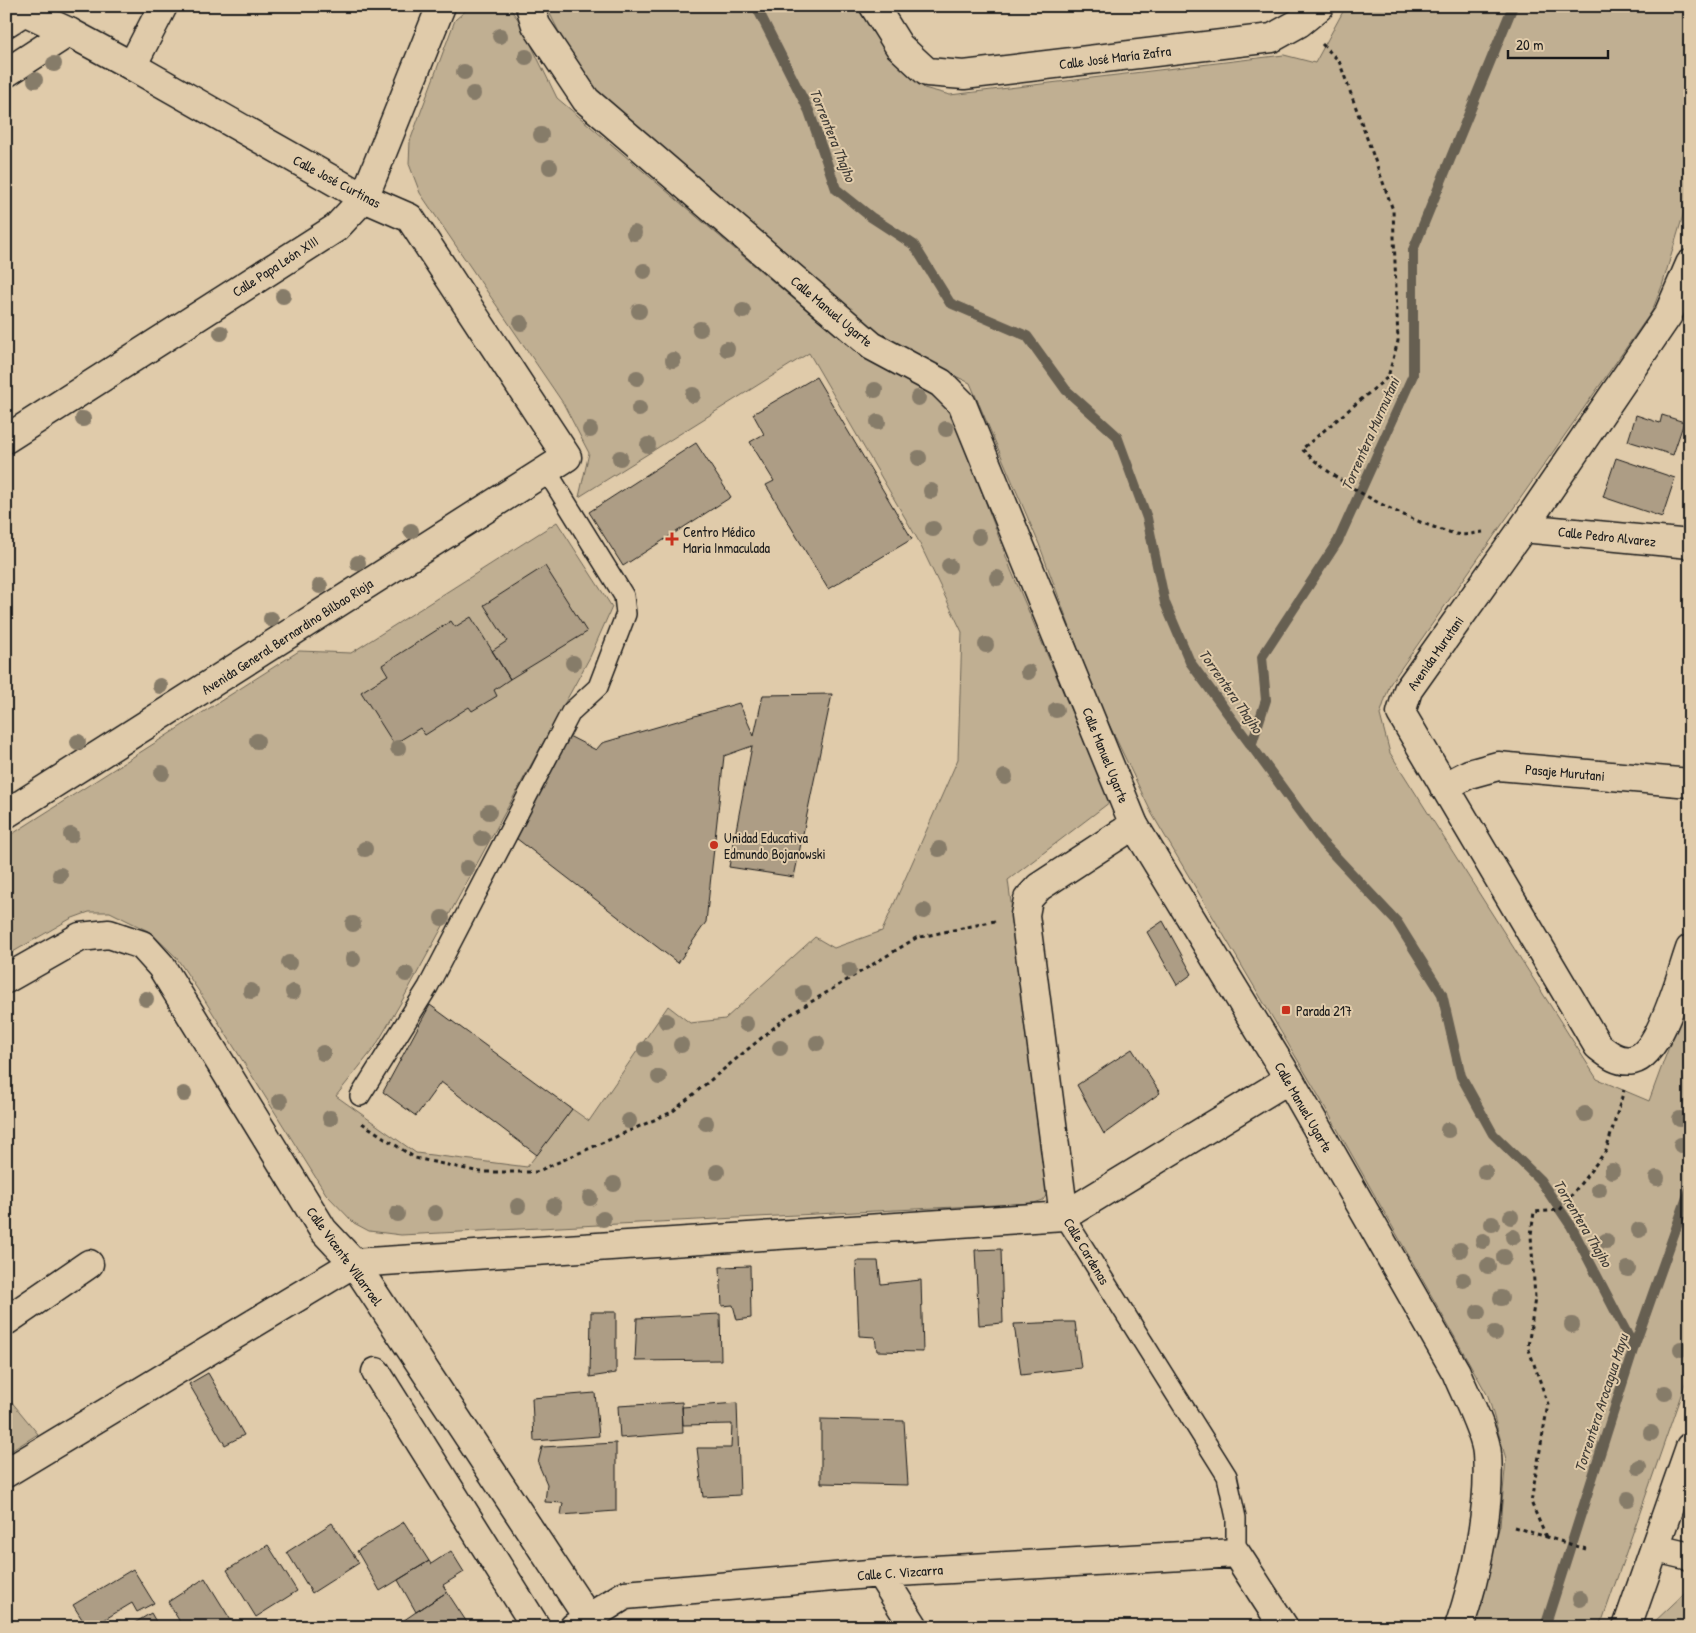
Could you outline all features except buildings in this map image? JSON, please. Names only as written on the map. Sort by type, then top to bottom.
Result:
[{"type":"street","points":[[132,66],[163,6]]},
{"type":"street","name":"Calle Papa León XIII","points":[[6,439],[336,228],[364,198],[441,6]]},
{"type":"street","name":"Calle Manuel Ugarte","points":[[530,6],[536,25],[586,100],[872,346],[941,383],[962,404],[1134,826],[1289,1079],[1456,1372],[1487,1453],[1485,1519],[1459,1627]]},
{"type":"street","name":"Calle José María Zafra","points":[[874,6],[898,46],[927,72],[964,75],[1272,38],[1299,24],[1320,6]]},
{"type":"street","name":"Calle José Curtinas","points":[[14,13],[69,32],[364,198],[410,218],[556,464]]},
{"type":"street","points":[[6,73],[69,32]]},
{"type":"street","name":"Avenida Murutani","points":[[1633,1060],[1614,1058],[1598,1046],[1401,713],[1408,690],[1524,528],[1668,315],[1690,264]]},
{"type":"street","name":"Avenida General Bernardino Bilbao Rioja","points":[[6,814],[556,464]]},
{"type":"street","name":"Calle Pedro Alvarez","points":[[1524,528],[1690,544]]},
{"type":"street","name":"Pasaje Murutani","points":[[1444,787],[1469,774],[1498,766],[1690,783]]},
{"type":"street","name":"Calle Cardenas","points":[[1064,1216],[1025,915],[1028,899],[1039,887],[1134,826]]},
{"type":"street","name":"Calle Vicente Villarroel","points":[[6,979],[80,936],[109,934],[142,945],[161,966],[323,1230],[354,1263],[581,1622]]},
{"type":"street","points":[[1633,1060],[1648,1051],[1659,1034],[1690,949]]},
{"type":"street","points":[[6,1473],[354,1263],[1064,1216],[1289,1079]]},
{"type":"street","points":[[6,1321],[89,1264]]},
{"type":"street","points":[[376,1372],[536,1627]]},
{"type":"street","points":[[1627,1627],[1690,1447]]},
{"type":"street","points":[[1656,1548],[1690,1556]]},
{"type":"street","points":[[1236,1553],[1284,1627]]},
{"type":"street","name":"Calle C. Vizcarra","points":[[581,1622],[625,1595],[880,1573],[1236,1553]]},
{"type":"street","points":[[880,1573],[914,1627]]},
{"type":"lane","points":[[360,1096],[428,987],[571,712],[598,687],[626,614],[624,596],[556,464]]},
{"type":"lane","name":"Calle Cardenas","points":[[1064,1216],[1227,1476],[1236,1518],[1236,1553]]},
{"type":"path","points":[[1299,24],[1339,61],[1393,210],[1398,341],[1388,378],[1302,449],[1321,468],[1360,492],[1406,515],[1458,534],[1524,528]]},
{"type":"path","points":[[360,1096],[344,1110],[415,1158],[480,1172],[536,1172],[672,1112],[788,1016],[916,938],[1025,915]]},
{"type":"path","points":[[1586,1548],[1546,1537],[1532,1502],[1548,1404],[1528,1347],[1534,1298],[1531,1235],[1534,1212],[1560,1210],[1606,1151],[1633,1060]]},
{"type":"shaded area","points":[[471,6],[508,6],[520,22],[557,98],[816,318],[867,358],[925,389],[946,408],[960,433],[1011,570],[1110,802],[1008,880],[1049,1191],[1043,1200],[1034,1203],[401,1235],[369,1231],[354,1223],[326,1194],[176,957],[150,932],[110,912],[89,912],[70,919],[6,956],[6,838],[299,651],[351,653],[557,522],[612,607],[590,657],[403,999],[375,1047],[336,1096],[416,1153],[527,1167],[572,1109],[589,1121],[668,1006],[690,1023],[725,1019],[815,937],[834,948],[882,931],[958,759],[962,632],[918,540],[809,353],[579,497],[589,453],[563,403],[420,193],[409,164],[410,141],[455,20]]},
{"type":"shaded area","points":[[546,6],[856,6],[874,34],[924,88],[950,95],[1284,55],[1315,63],[1346,6],[1690,6],[1690,192],[1662,286],[1652,311],[1390,684],[1380,715],[1390,753],[1597,1079],[1649,1101],[1690,990],[1690,1369],[1600,1627],[1473,1627],[1500,1525],[1506,1459],[1488,1396],[1313,1086],[1152,814],[1095,695],[1039,544],[970,383],[884,342],[585,84]]},
{"type":"shaded area","points":[[6,1395],[38,1434],[6,1454]]},
{"type":"shaded area","points":[[1690,1588],[1690,1627],[1650,1627],[1651,1625]]},
{"type":"waterway","name":"Torrentera Thajho","points":[[756,6],[809,111],[836,189],[871,217],[914,245],[950,303],[1027,336],[1066,390],[1117,436],[1147,518],[1165,603],[1190,662],[1322,842],[1397,922],[1442,994],[1461,1076],[1493,1134],[1540,1180],[1571,1226],[1634,1347]]},
{"type":"waterway","name":"Torrentera Murmutani","points":[[1251,746],[1266,700],[1262,657],[1338,541],[1413,375],[1413,250],[1513,6]]},
{"type":"waterway","name":"Torrentera Arocagua Mayu","points":[[1545,1627],[1634,1347],[1690,1189]]},
{"type":"place","name":"Centro Médico Maria Inmaculada","points":[[672,539]]},
{"type":"place","name":"Unidad Educativa Edmundo Bojanowski","points":[[714,845]]},
{"type":"place","name":"Parada 217","points":[[1286,1010]]}]
